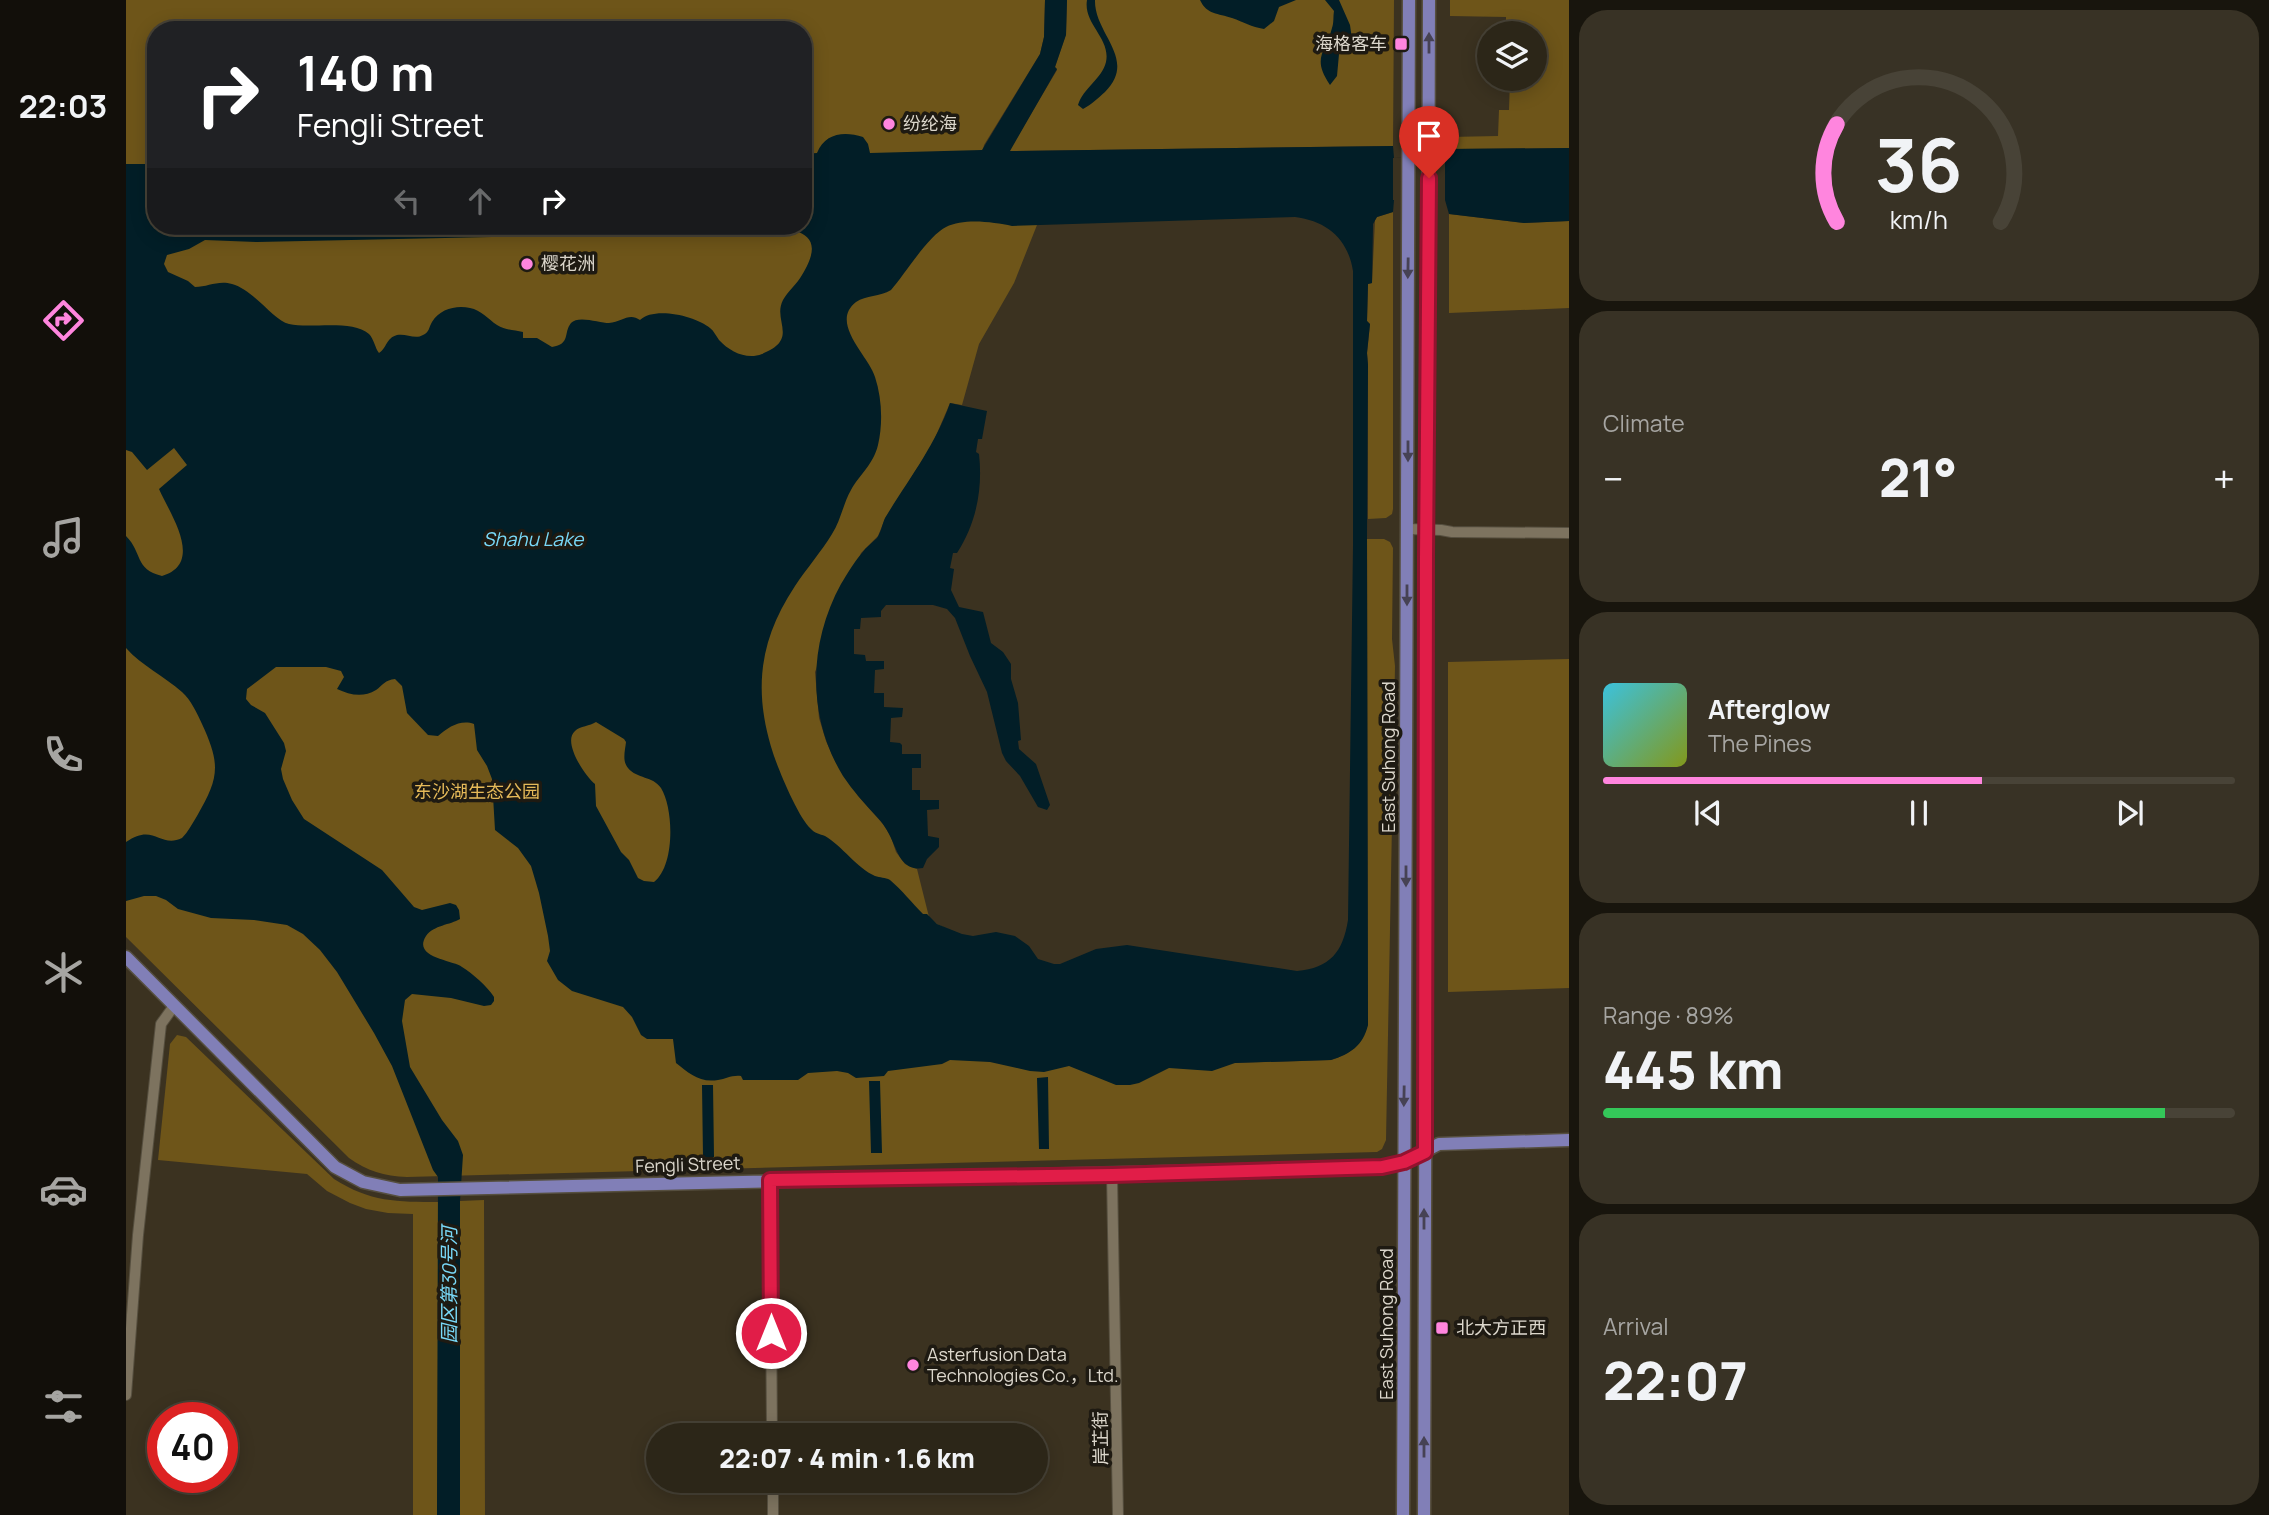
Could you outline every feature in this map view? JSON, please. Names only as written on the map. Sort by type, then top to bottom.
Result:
[{"type":"main road","name":"East Suhong Road","points":[[1403,1515],[1409,0]]},
{"type":"main road","name":"East Suhong Road","points":[[1424,1515],[1429,0]]},
{"type":"main road","name":"Fengli Street","points":[[126,957],[335,1167],[380,1188],[400,1190],[1382,1167],[1404,1162],[1439,1144],[1569,1140]]},
{"type":"street","points":[[1408,529],[1569,533]]},
{"type":"street","points":[[126,1395],[138,1234],[160,1024],[174,1006]]},
{"type":"street","name":"岸芷街","points":[[1112,1175],[1118,1515]]},
{"type":"street","points":[[770,1180],[772,1423]]},
{"type":"street","points":[[772,1493],[773,1515]]},
{"type":"green space","name":"东沙湖生态公园","points":[[126,0],[1045,0],[1044,37],[1040,54],[983,150],[1037,225],[1014,283],[979,344],[962,405],[950,403],[932,445],[885,519],[878,536],[861,553],[815,672],[819,718],[835,761],[858,796],[883,824],[896,852],[905,864],[917,869],[929,917],[937,924],[1235,1063],[1331,1060],[1354,1048],[1368,1025],[1367,539],[1384,539],[1390,542],[1393,548],[1392,639],[1395,666],[1386,1140],[1382,1149],[1377,1152],[407,1177],[376,1172],[349,1158],[126,937]]},
{"type":"green space","points":[[1067,0],[1394,0],[1393,146],[1009,151],[1057,70],[1055,67],[1066,34]]},
{"type":"green space","points":[[1450,0],[1569,0],[1569,148],[1449,149],[1449,137],[1498,136],[1499,110],[1509,110],[1510,91],[1547,91],[1547,21],[1506,21],[1506,17],[1450,16]]},
{"type":"green space","points":[[1393,212],[1393,509],[1392,514],[1386,518],[1368,519],[1368,284],[1372,283],[1375,220]]},
{"type":"green space","points":[[1449,214],[1524,223],[1569,221],[1569,308],[1449,313]]},
{"type":"green space","points":[[1569,659],[1569,988],[1448,992],[1448,662]]},
{"type":"green space","points":[[177,1035],[186,1037],[334,1179],[347,1187],[384,1199],[439,1202],[437,1515],[413,1515],[413,1214],[388,1213],[350,1203],[327,1191],[307,1174],[158,1160],[170,1044]]},
{"type":"green space","points":[[484,1200],[485,1515],[460,1515],[460,1201]]},
{"type":"water","name":"Shahu Lake","points":[[1045,0],[1067,0],[1066,35],[1055,67],[1057,69],[1010,151],[1393,146],[1394,158],[1445,157],[1449,149],[1569,148],[1569,221],[1524,223],[1449,214],[1445,200],[1394,200],[1393,212],[1377,217],[1373,224],[1372,283],[1368,284],[1367,321],[1370,324],[1367,353],[1366,1032],[1355,1048],[1331,1060],[1235,1063],[1212,1071],[1169,1068],[1130,1085],[1116,1085],[1069,1066],[1044,1072],[990,1062],[950,1060],[942,1064],[888,1071],[884,1076],[856,1078],[837,1071],[808,1073],[798,1080],[743,1080],[741,1076],[711,1081],[700,1079],[676,1063],[673,1039],[647,1039],[641,1035],[632,1017],[623,1007],[572,991],[558,980],[547,961],[550,951],[548,936],[531,866],[518,848],[495,830],[492,779],[477,750],[474,724],[460,723],[438,736],[428,735],[407,713],[402,686],[395,679],[376,690],[356,695],[337,689],[344,677],[341,671],[326,667],[276,667],[247,689],[246,699],[265,713],[284,743],[286,751],[281,769],[283,779],[304,819],[382,870],[414,907],[422,910],[450,903],[456,905],[460,919],[429,932],[423,943],[424,949],[435,957],[466,970],[494,997],[491,1005],[484,1006],[451,998],[412,994],[405,1000],[402,1021],[410,1067],[458,1141],[463,1155],[460,1201],[460,1515],[437,1515],[438,1177],[392,1066],[337,972],[303,934],[287,925],[211,918],[178,909],[156,896],[126,901],[126,842],[143,834],[174,841],[182,838],[210,791],[215,761],[208,738],[188,699],[126,648],[126,536],[147,569],[162,576],[175,570],[183,549],[181,537],[159,489],[187,465],[174,448],[147,470],[132,452],[126,450],[126,164],[147,164],[147,235],[516,235],[257,242],[205,240],[189,249],[167,255],[164,264],[168,272],[195,287],[222,283],[240,287],[289,324],[362,329],[371,336],[379,353],[393,336],[423,335],[439,314],[449,309],[465,307],[481,313],[500,327],[523,332],[523,338],[537,338],[552,347],[564,341],[574,321],[584,319],[609,323],[629,317],[640,320],[655,314],[675,314],[704,324],[733,351],[756,356],[780,342],[783,329],[780,308],[810,259],[812,247],[804,235],[812,235],[812,153],[817,153],[825,141],[842,134],[863,137],[870,153],[982,150],[1040,54],[1044,37]],"holes":[[[1295,217],[1326,227],[1341,241],[1353,271],[1353,546],[1348,920],[1343,941],[1326,962],[1297,971],[1127,945],[1096,949],[1054,964],[1038,959],[1029,946],[1015,936],[996,932],[973,936],[937,924],[927,914],[923,914],[890,880],[868,872],[831,840],[814,832],[806,823],[789,793],[776,761],[763,708],[763,666],[774,626],[795,586],[832,534],[851,490],[870,464],[878,445],[881,428],[879,394],[875,377],[849,329],[849,310],[860,300],[891,290],[932,238],[946,227],[961,222],[988,222],[1012,226]],[[596,722],[624,739],[626,765],[632,772],[658,784],[668,809],[669,851],[666,864],[654,882],[638,878],[629,860],[621,852],[596,806],[595,784],[581,767],[571,743],[575,731]]]},
{"type":"water","points":[[1087,0],[1095,0],[1096,12],[1112,46],[1117,68],[1114,80],[1105,92],[1083,109],[1078,105],[1080,99],[1101,74],[1106,62],[1105,46],[1089,16]]},
{"type":"water","points":[[1200,0],[1296,0],[1279,7],[1274,21],[1264,29],[1213,13]]},
{"type":"water","points":[[1325,0],[1339,0],[1350,25],[1352,39],[1339,54],[1337,76],[1330,85],[1321,68],[1321,61],[1333,26],[1334,11]]},
{"type":"water","points":[[950,403],[987,411],[982,439],[978,439],[976,452],[979,454],[980,467],[977,506],[964,542],[957,553],[953,553],[950,568],[954,569],[951,590],[959,607],[983,612],[991,643],[1003,652],[1011,664],[1011,679],[1018,703],[1021,740],[1018,741],[1019,749],[1036,764],[1050,805],[1047,810],[1038,807],[1020,776],[1006,761],[987,692],[955,618],[947,609],[933,605],[886,605],[881,611],[881,617],[861,618],[860,629],[854,629],[854,654],[865,655],[866,661],[884,661],[884,669],[875,670],[874,693],[884,693],[884,707],[903,708],[902,717],[891,718],[890,742],[902,745],[902,754],[921,754],[921,768],[912,768],[912,790],[920,790],[920,800],[939,800],[939,809],[927,810],[928,836],[939,838],[939,847],[927,859],[923,868],[916,868],[901,858],[881,821],[843,776],[823,730],[816,680],[822,631],[841,584],[865,549],[877,538],[885,518],[937,434]]},
{"type":"water","points":[[1048,1077],[1049,1149],[1039,1149],[1037,1078]]},
{"type":"water","points":[[869,1081],[880,1081],[882,1153],[871,1153]]},
{"type":"water","points":[[702,1085],[713,1085],[714,1157],[703,1157]]},
{"type":"pier","points":[[1445,157],[1445,200],[1393,200],[1393,158]]},
{"type":"place","name":"海格客车","points":[[1401,44]]},
{"type":"place","name":"纷纶海","points":[[889,124]]},
{"type":"place","name":"樱花洲","points":[[527,264]]},
{"type":"place","name":"北大方正西","points":[[1442,1328]]},
{"type":"place","name":"Asterfusion Data Technologies Co.，Ltd.","points":[[913,1365]]},
{"type":"route","points":[[771,1333],[770,1180],[1112,1175],[1387,1167],[1425,1152],[1429,178]]},
{"type":"water label","name":"园区第30号河","points":[[449,1285]]}]
